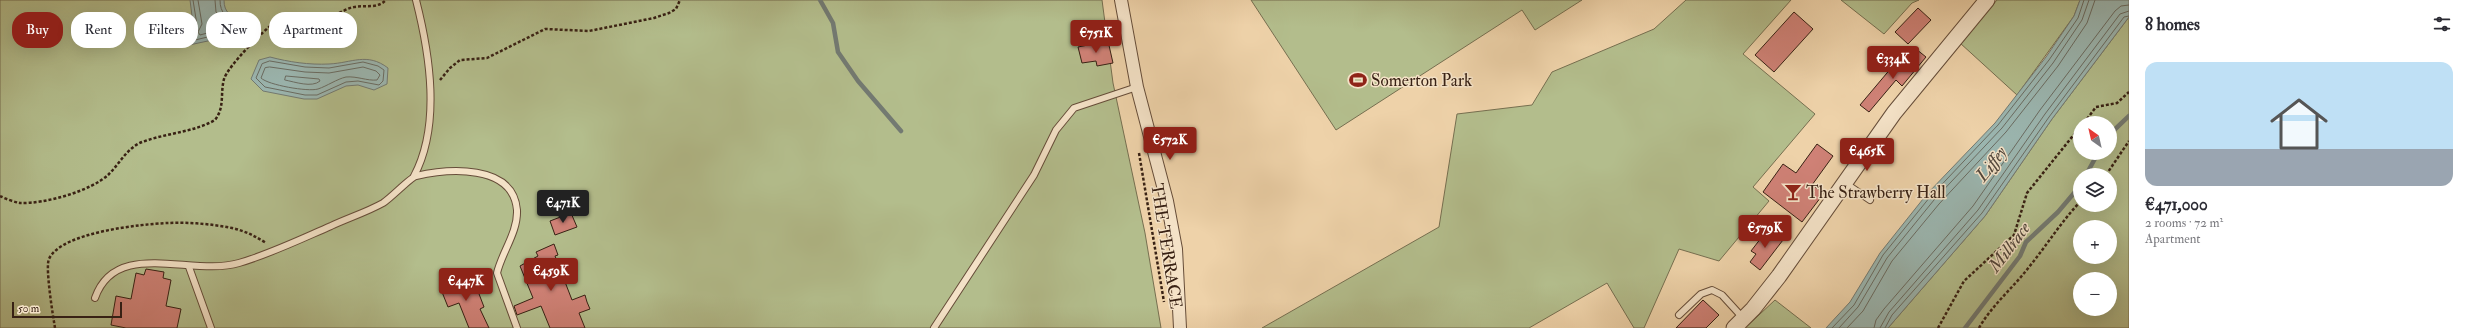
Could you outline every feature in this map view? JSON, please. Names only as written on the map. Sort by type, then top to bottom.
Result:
[{"type":"street","points":[[1121,0],[1137,87],[1167,201],[1176,249],[1180,328]]},
{"type":"street","points":[[1738,323],[1779,276],[1894,113],[1987,0]]},
{"type":"lane","points":[[95,298],[103,281],[112,273],[127,266],[144,263],[189,267],[223,267],[274,250],[383,203],[397,193],[414,176],[426,146],[429,97],[424,30],[416,0]]},
{"type":"lane","points":[[934,328],[1034,175],[1056,130],[1074,108],[1088,102],[1137,87]]},
{"type":"lane","points":[[414,176],[476,172],[492,176],[504,185],[517,209],[516,224],[497,273],[518,328]]},
{"type":"lane","points":[[1844,182],[1870,200]]},
{"type":"lane","points":[[189,267],[211,328]]},
{"type":"lane","points":[[1679,315],[1701,294],[1712,290],[1722,295],[1738,323]]},
{"type":"path","points":[[0,196],[20,203],[69,194],[96,184],[109,174],[133,146],[145,140],[215,120],[220,114],[225,78],[231,67],[275,22],[284,16],[336,15],[355,7],[376,6],[386,0]]},
{"type":"path","points":[[429,97],[450,68],[460,60],[487,58],[545,29],[589,32],[654,18],[676,9],[680,0]]},
{"type":"path","points":[[2089,116],[2096,107],[2117,103],[2129,92]]},
{"type":"path","points":[[1938,328],[1964,281],[2014,235],[2027,193],[2073,137]]},
{"type":"path","points":[[2111,168],[2129,141]]},
{"type":"path","name":"THE TERRACE","points":[[1139,151],[1165,306]]},
{"type":"path","points":[[1979,328],[1985,317],[2029,267],[2063,220],[2073,209]]},
{"type":"path","points":[[55,328],[47,268],[49,258],[65,243],[99,233],[168,223],[232,228],[246,232],[267,243],[274,250]]},
{"type":"path","points":[[267,243],[274,240]]},
{"type":"green space","points":[[0,0],[1102,0],[1113,83],[1145,233],[1161,328],[0,328]]},
{"type":"green space","name":"Somerton Park","points":[[1251,0],[1582,0],[1535,30],[1522,10],[1336,130]]},
{"type":"green space","points":[[1686,0],[1791,0],[1743,54],[1815,114],[1753,187],[1769,201],[1719,261],[1679,249],[1644,328],[1634,328],[1607,283],[1529,328],[1262,328],[1439,227],[1457,114],[1532,105],[1552,72],[1654,29]]},
{"type":"green space","points":[[1841,0],[1919,0],[1912,3],[1884,34]]},
{"type":"green space","points":[[1997,0],[2080,0],[2074,16],[2017,95],[1960,43]]},
{"type":"green space","points":[[2129,17],[2129,328],[1888,328],[1985,216],[2052,119]]},
{"type":"green space","points":[[1775,300],[1811,328],[1745,328]]},
{"type":"water","points":[[190,0],[224,0],[225,8],[228,12],[206,12],[206,41],[198,43],[198,12],[192,12]]},
{"type":"water","name":"Liffey","points":[[2080,0],[2129,0],[2129,17],[2052,119],[1985,216],[1888,328],[1826,328],[1850,302],[1880,253],[1927,194],[1995,123],[2046,57],[2074,16]]},
{"type":"water","points":[[270,57],[292,62],[314,64],[329,64],[366,59],[373,60],[388,68],[387,84],[374,90],[358,85],[346,86],[317,99],[304,99],[263,91],[251,79],[259,60]]},
{"type":"building","points":[[1918,8],[1931,20],[1908,44],[1895,32]]},
{"type":"building","points":[[1794,12],[1813,29],[1774,72],[1755,55]]},
{"type":"building","points":[[1108,41],[1113,63],[1097,66],[1096,61],[1082,63],[1078,47]]},
{"type":"building","points":[[1916,49],[1926,57],[1902,86],[1896,80],[1869,112],[1860,105],[1892,67],[1898,72]]},
{"type":"building","name":"The Strawberry Hall","points":[[1817,144],[1833,156],[1812,185],[1824,193],[1802,222],[1763,192],[1783,164],[1796,173]]},
{"type":"building","points":[[571,213],[577,227],[555,235],[550,221]]},
{"type":"building","points":[[1768,229],[1783,240],[1760,270],[1750,262],[1756,254],[1751,251]]},
{"type":"building","points":[[554,244],[558,255],[555,256],[572,300],[585,295],[590,309],[579,313],[585,328],[550,328],[541,306],[517,315],[514,306],[533,298],[520,266],[538,256],[536,252]]},
{"type":"building","points":[[146,269],[164,272],[163,278],[171,280],[166,306],[181,309],[177,328],[126,328],[111,325],[116,296],[131,299],[136,273],[144,275]]},
{"type":"building","points":[[466,276],[471,288],[476,286],[484,307],[480,309],[489,328],[469,328],[459,303],[448,307],[440,287]]},
{"type":"building","points":[[1703,300],[1719,315],[1706,328],[1676,328]]},
{"type":"waterway","points":[[820,0],[833,23],[838,52],[858,81],[901,131]]},
{"type":"waterway","name":"Millrace","points":[[2117,127],[2129,116]]},
{"type":"waterway","name":"Millrace","points":[[2090,168],[2094,160]]},
{"type":"waterway","name":"Millrace","points":[[1965,328],[2020,256],[2026,242],[2058,212],[2073,194]]},
{"type":"place","name":"Somerton Park","points":[[1358,80]]},
{"type":"place","name":"The Strawberry Hall","points":[[1793,192]]}]
